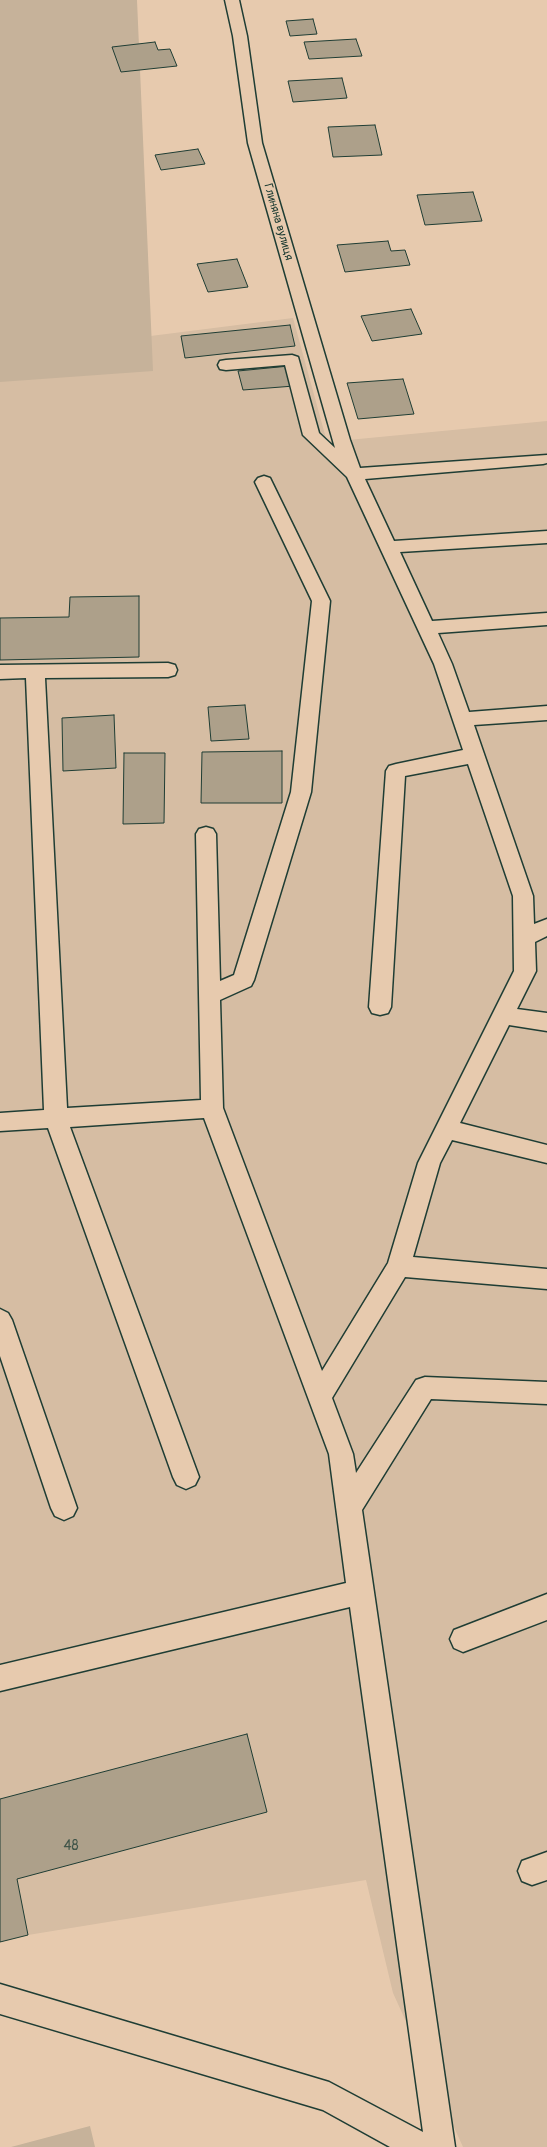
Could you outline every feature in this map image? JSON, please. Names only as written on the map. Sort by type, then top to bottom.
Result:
[{"type":"street","name":"Глиняна вулиця","points":[[232,0],[240,36],[255,143],[341,440],[354,474],[443,664],[523,896],[525,971],[429,1163],[399,1266],[320,1396]]},
{"type":"street","points":[[226,365],[292,360],[311,435],[354,474],[543,459]]},
{"type":"street","points":[[210,995],[243,980],[301,792],[321,600],[264,482]]},
{"type":"street","points":[[388,547],[547,537]]},
{"type":"street","points":[[426,628],[547,619]]},
{"type":"street","points":[[0,672],[168,670]]},
{"type":"street","points":[[35,672],[56,1119],[186,1477]]},
{"type":"street","points":[[462,719],[547,714]]},
{"type":"street","points":[[380,1007],[396,771],[475,755]]},
{"type":"street","points":[[206,834],[212,1108],[341,1454],[440,2147]]},
{"type":"street","points":[[524,938],[547,927]]},
{"type":"street","points":[[502,1015],[547,1022]]},
{"type":"street","points":[[0,1122],[212,1108]]},
{"type":"street","points":[[446,1129],[547,1154]]},
{"type":"street","points":[[399,1266],[547,1278]]},
{"type":"street","points":[[0,1320],[64,1508]]},
{"type":"street","points":[[349,1507],[425,1388],[547,1393]]},
{"type":"street","points":[[0,1678],[361,1592]]},
{"type":"street","points":[[463,1639],[547,1607]]},
{"type":"street","points":[[0,1999],[329,2097],[420,2147]]},
{"type":"shaded area","points":[[0,0],[137,0],[153,371],[0,382]]},
{"type":"shaded area","points":[[293,318],[327,442],[547,421],[547,2147],[463,2147],[393,1993],[366,1880],[28,1935],[0,1942],[0,355]]},
{"type":"shaded area","points":[[90,2126],[95,2147],[11,2147]]},
{"type":"building","points":[[313,19],[317,34],[290,36],[286,21]]},
{"type":"building","points":[[356,39],[362,56],[309,59],[304,42]]},
{"type":"building","points":[[155,42],[158,50],[170,49],[177,66],[121,72],[112,47]]},
{"type":"building","points":[[342,78],[347,98],[293,102],[288,81]]},
{"type":"building","points":[[375,125],[382,155],[333,157],[328,127]]},
{"type":"building","points":[[198,149],[205,164],[161,170],[155,155]]},
{"type":"building","points":[[473,192],[482,221],[425,225],[417,195]]},
{"type":"building","points":[[388,241],[391,251],[405,250],[410,265],[345,272],[337,245]]},
{"type":"building","points":[[237,259],[248,287],[208,292],[197,264]]},
{"type":"building","points":[[411,309],[422,334],[372,341],[361,316]]},
{"type":"building","points":[[290,325],[295,346],[185,358],[181,336]]},
{"type":"building","points":[[289,366],[294,386],[243,390],[238,371]]},
{"type":"building","points":[[403,379],[414,414],[358,419],[347,383]]},
{"type":"building","points":[[139,596],[139,657],[0,660],[0,618],[69,617],[70,597]]},
{"type":"building","points":[[245,705],[249,739],[211,741],[208,707]]},
{"type":"building","points":[[114,715],[116,768],[63,771],[62,718]]},
{"type":"building","points":[[282,751],[282,803],[201,803],[202,752]]},
{"type":"building","points":[[124,753],[165,753],[164,823],[123,824]]},
{"type":"building","points":[[247,1734],[267,1812],[17,1879],[28,1935],[0,1942],[0,1799]]}]
